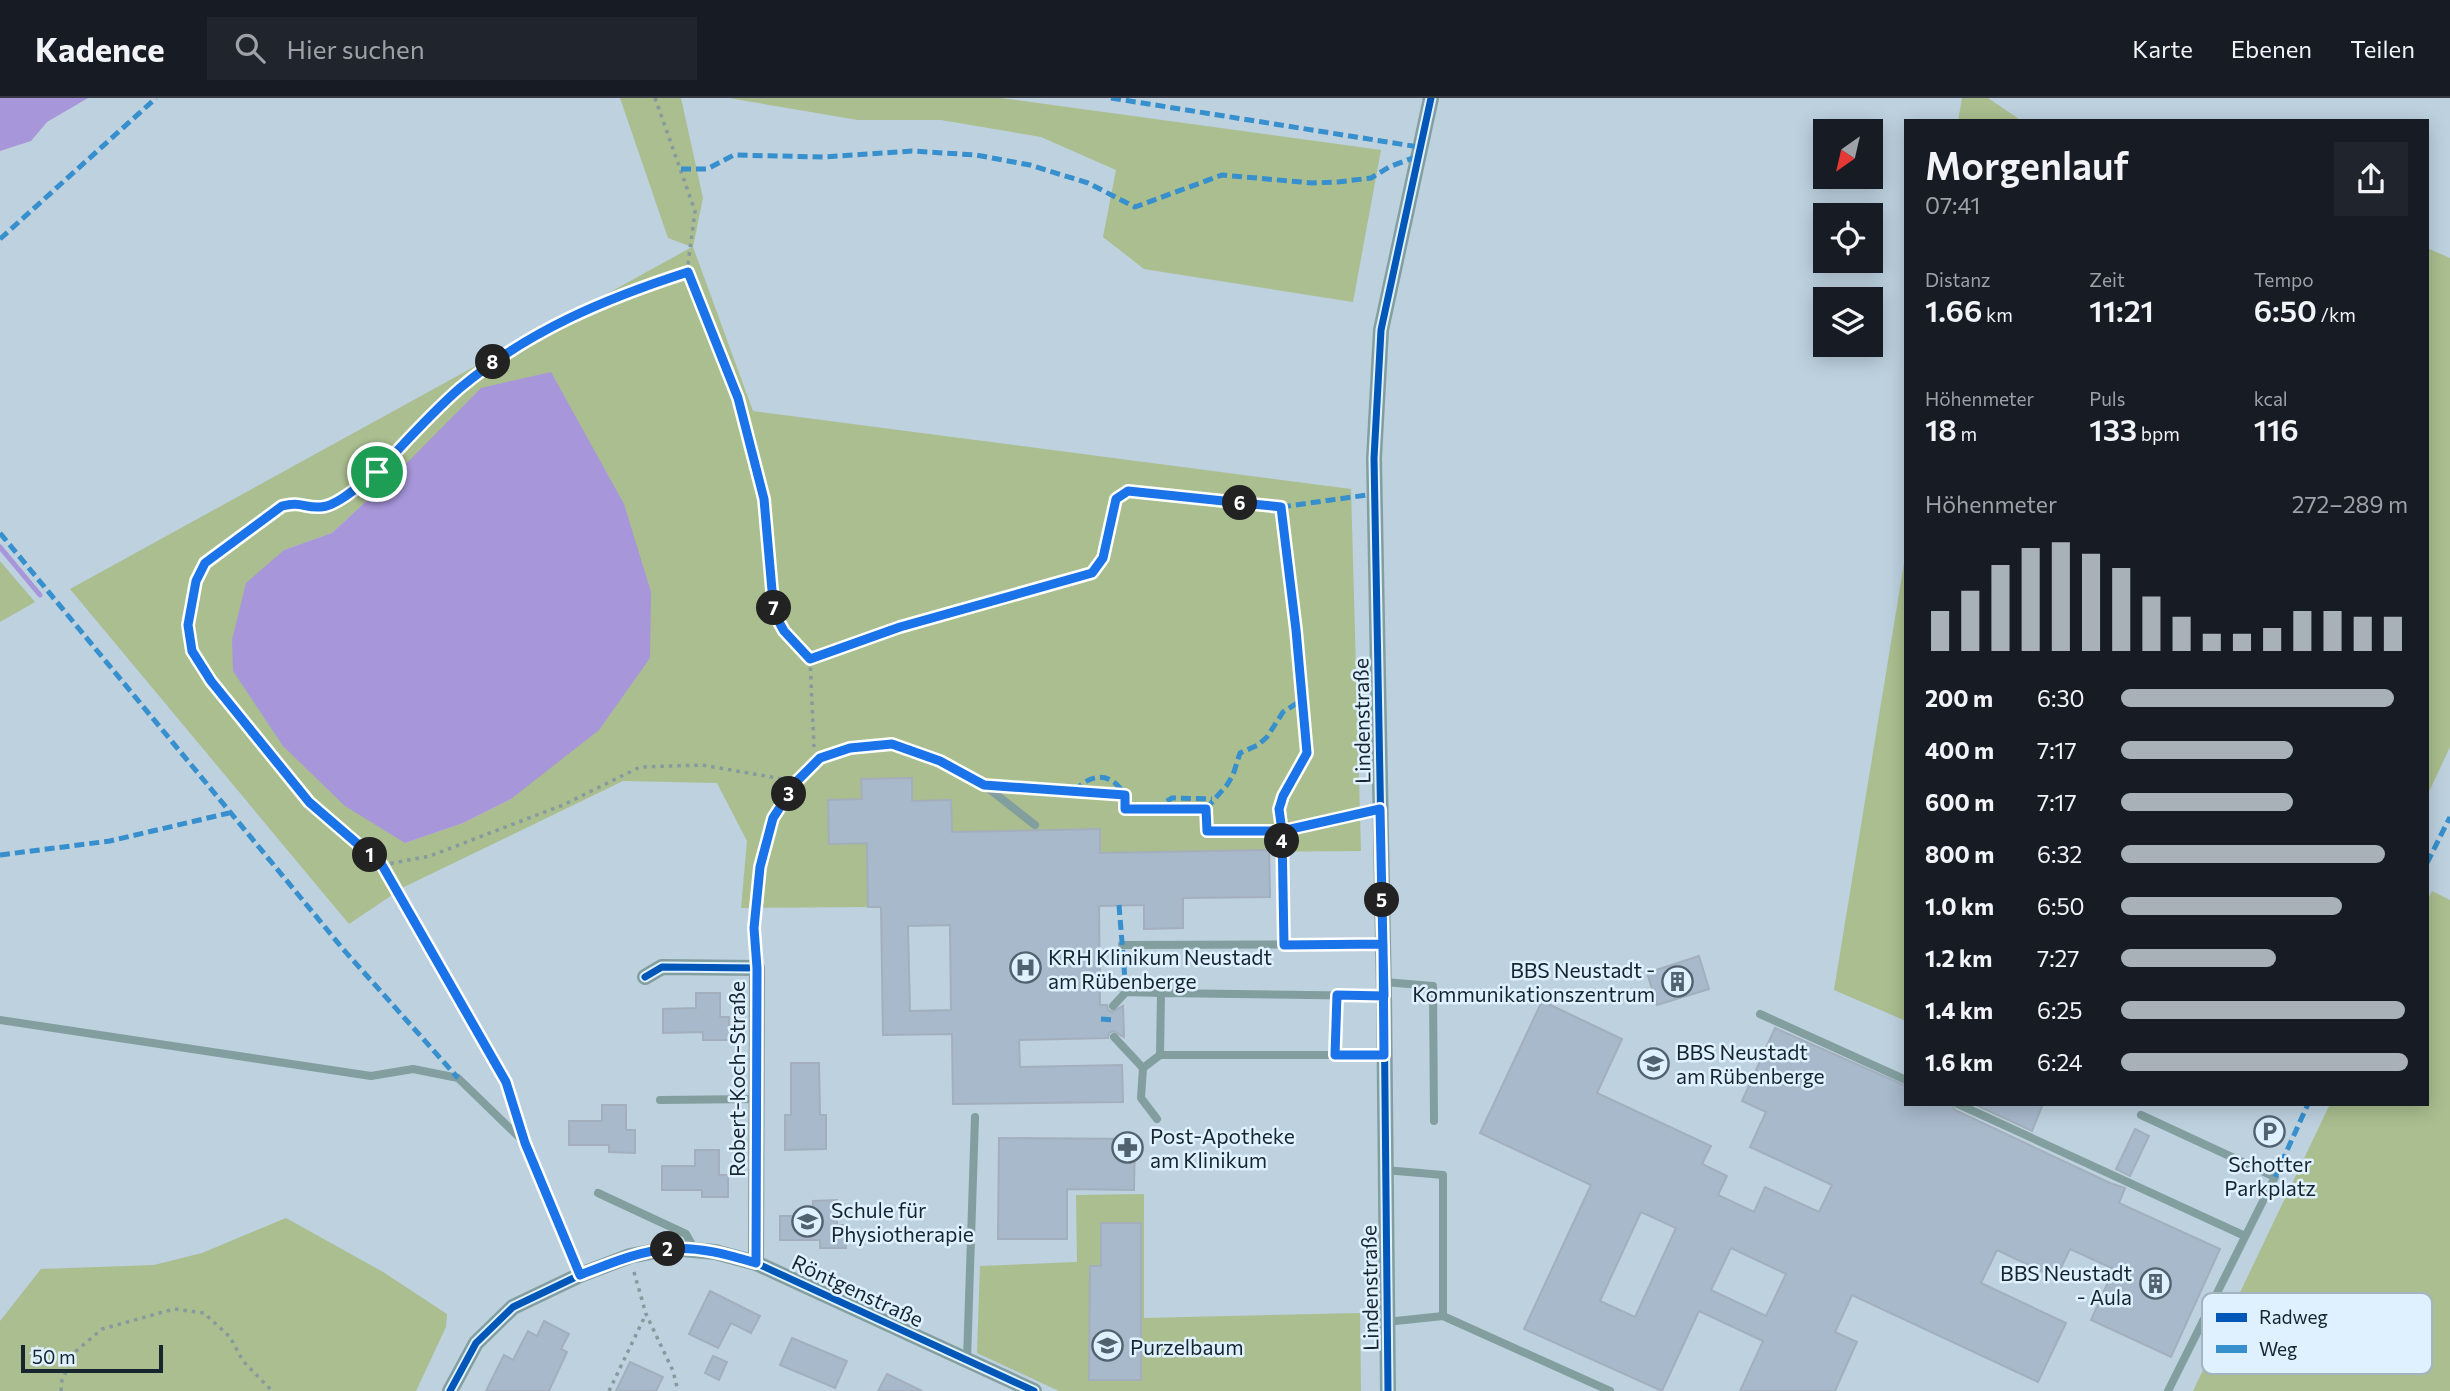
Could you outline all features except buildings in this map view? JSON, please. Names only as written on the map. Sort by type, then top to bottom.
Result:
[{"type":"street","name":"Lindenstraße","points":[[1388,1391],[1374,458],[1381,330],[1431,98]]},
{"type":"street","name":"Robert-Koch-Straße","points":[[645,977],[662,967],[757,968],[756,1263]]},
{"type":"street","name":"Röntgenstraße","points":[[450,1391],[476,1343],[513,1307],[580,1275],[630,1256],[671,1248],[715,1252],[756,1263],[1034,1391]]},
{"type":"lane","points":[[757,968],[754,928],[760,867],[773,818],[797,781],[820,758],[850,748],[892,744],[940,761],[984,785],[1035,825]]},
{"type":"lane","points":[[1282,831],[1380,809]]},
{"type":"lane","points":[[1122,945],[1383,944]]},
{"type":"lane","points":[[1113,1006],[1126,992],[1337,995],[1433,986],[1434,1121]]},
{"type":"lane","points":[[1160,1055],[1161,993]]},
{"type":"lane","points":[[1335,1055],[1337,995]]},
{"type":"lane","points":[[1760,1014],[1904,1079]]},
{"type":"lane","points":[[0,1020],[371,1076],[413,1069],[458,1078],[525,1143],[580,1275]]},
{"type":"lane","points":[[1114,1037],[1143,1068],[1141,1098],[1157,1119]]},
{"type":"lane","points":[[1143,1068],[1160,1055],[1384,1055]]},
{"type":"lane","points":[[660,1100],[757,1098]]},
{"type":"lane","points":[[1962,1106],[2245,1236]]},
{"type":"lane","points":[[2141,1115],[2275,1177],[2217,1293]]},
{"type":"lane","points":[[967,1360],[975,1116]]},
{"type":"lane","points":[[1385,1170],[1443,1175],[1443,1315]]},
{"type":"lane","points":[[598,1193],[686,1234],[695,1250]]},
{"type":"lane","points":[[1386,1322],[1443,1315],[1610,1391]]},
{"type":"lane","points":[[2168,1391],[2202,1323]]},
{"type":"path","points":[[655,98],[695,211],[688,272],[738,398],[764,499],[774,613],[784,631],[810,659],[813,743],[820,758]]},
{"type":"path","points":[[525,1143],[506,1082],[382,865],[309,802],[211,681],[192,651],[188,625],[196,581],[205,563],[282,506],[296,502],[320,508],[333,504],[377,472],[458,389],[499,357],[583,309],[633,289],[688,272]]},
{"type":"path","points":[[810,659],[900,627],[1092,573],[1103,558],[1116,499],[1128,491],[1281,507],[1307,753],[1283,796],[1279,809],[1282,831],[1284,945]]},
{"type":"path","points":[[382,865],[430,856],[563,805],[640,767],[702,765],[797,781]]},
{"type":"path","points":[[984,785],[1125,795],[1125,809],[1206,809],[1207,831],[1282,831]]},
{"type":"path","points":[[630,1256],[646,1314],[673,1371],[678,1391]]},
{"type":"path","points":[[61,1391],[62,1380],[76,1351],[102,1329],[174,1309],[204,1313],[230,1337],[243,1361],[272,1391]]},
{"type":"path","points":[[609,1391],[646,1314]]},
{"type":"green space","points":[[620,98],[681,98],[703,198],[693,247],[753,411],[1351,489],[1361,851],[1100,853],[1099,829],[952,832],[951,800],[912,801],[912,779],[861,780],[862,799],[828,800],[829,843],[867,843],[868,907],[741,908],[747,841],[717,783],[623,781],[404,887],[349,924],[70,589],[692,247],[668,238]],"holes":[[[401,469],[511,799],[463,823],[405,843],[284,550],[332,533]]]},
{"type":"green space","points":[[729,98],[1001,98],[1381,150],[1353,302],[1144,269],[1103,237],[1116,170],[1041,137],[941,120],[858,120]]},
{"type":"green space","points":[[1962,98],[1988,98],[2019,119],[1958,119]]},
{"type":"green space","points":[[2429,249],[2450,258],[2450,747],[2429,792]]},
{"type":"green space","points":[[0,561],[35,602],[0,622]]},
{"type":"green space","points":[[1904,563],[1904,1020],[1834,990]]},
{"type":"green space","points":[[2432,891],[2450,900],[2450,1391],[2193,1391],[2202,1372],[2432,1374],[2432,1293],[2240,1293],[2329,1106],[2429,1106],[2429,897]]},
{"type":"green space","points":[[1144,1194],[1144,1318],[1360,1313],[1361,1391],[1059,1391],[977,1353],[980,1266],[1077,1262],[1076,1195]]},
{"type":"green space","points":[[286,1218],[383,1272],[447,1314],[446,1327],[416,1391],[0,1391],[0,1321],[41,1269],[154,1265],[202,1253]]},
{"type":"shaded area","points":[[0,98],[88,98],[47,122],[31,141],[0,151]]},
{"type":"shaded area","points":[[551,372],[624,504],[651,592],[650,658],[599,730],[511,799],[463,823],[405,843],[345,806],[283,746],[233,671],[232,640],[246,583],[284,550],[332,533],[401,469],[481,388]]},
{"type":"waterway","points":[[0,547],[40,595]]},
{"type":"marked path","points":[[0,239],[156,98]]},
{"type":"marked path","points":[[1111,98],[1419,147]]},
{"type":"marked path","points":[[681,169],[707,169],[734,155],[824,157],[912,151],[976,155],[1030,165],[1088,183],[1135,207],[1222,175],[1312,183],[1338,182],[1371,178],[1389,167],[1418,156]]},
{"type":"marked path","points":[[1281,507],[1374,494]]},
{"type":"marked path","points":[[0,533],[343,949],[458,1078]]},
{"type":"marked path","points":[[1206,809],[1227,785],[1240,753],[1258,745],[1267,737],[1283,712],[1302,700]]},
{"type":"marked path","points":[[1074,791],[1087,781],[1101,777],[1113,782],[1125,795]]},
{"type":"marked path","points":[[1154,809],[1172,798],[1212,799]]},
{"type":"marked path","points":[[0,855],[110,841],[229,813]]},
{"type":"marked path","points":[[2429,859],[2450,817]]},
{"type":"marked path","points":[[1119,905],[1126,992]]},
{"type":"marked path","points":[[1101,1019],[1114,1020]]},
{"type":"marked path","points":[[2275,1177],[2307,1106]]},
{"type":"cycle path","points":[[1388,1391],[1374,458],[1381,330],[1431,98]]},
{"type":"cycle path","points":[[645,977],[662,967],[757,968],[756,1263]]},
{"type":"cycle path","points":[[450,1391],[476,1343],[513,1307],[580,1275],[630,1256],[671,1248],[715,1252],[756,1263],[1034,1391]]},
{"type":"place","name":"KRH Klinikum Neustadt am Rübenberge","points":[[1025,968]]},
{"type":"place","name":"BBS Neustadt - Kommunikationszentrum","points":[[1678,981]]},
{"type":"place","name":"BBS Neustadt am Rübenberge","points":[[1653,1063]]},
{"type":"place","name":"Schotter Parkplatz","points":[[2270,1131]]},
{"type":"place","name":"Post-Apotheke am Klinikum","points":[[1127,1147]]},
{"type":"place","name":"Schule für Physiotherapie","points":[[808,1221]]},
{"type":"place","name":"BBS Neustadt - Aula","points":[[2155,1284]]},
{"type":"place","name":"Purzelbaum","points":[[1107,1346]]},
{"type":"route","points":[[377,472],[333,504],[320,508],[296,502],[282,506],[205,563],[196,581],[188,625],[192,651],[211,681],[309,802],[382,865],[506,1082],[525,1143],[580,1275],[630,1256],[671,1248],[715,1252],[756,1263],[757,968],[754,928],[760,867],[773,818],[797,781],[820,758],[850,748],[892,744],[940,761],[984,785],[1125,795],[1125,809],[1206,809],[1207,831],[1282,831],[1284,945],[1340,945],[1383,944],[1384,996],[1384,1055],[1335,1055],[1337,995],[1384,996],[1380,809],[1282,831],[1279,809],[1283,796],[1307,753],[1281,507],[1128,491],[1116,499],[1103,558],[1092,573],[900,627],[810,659],[784,631],[774,613],[764,499],[738,398],[688,272],[633,289],[583,309],[499,357],[458,389],[377,472]]}]
